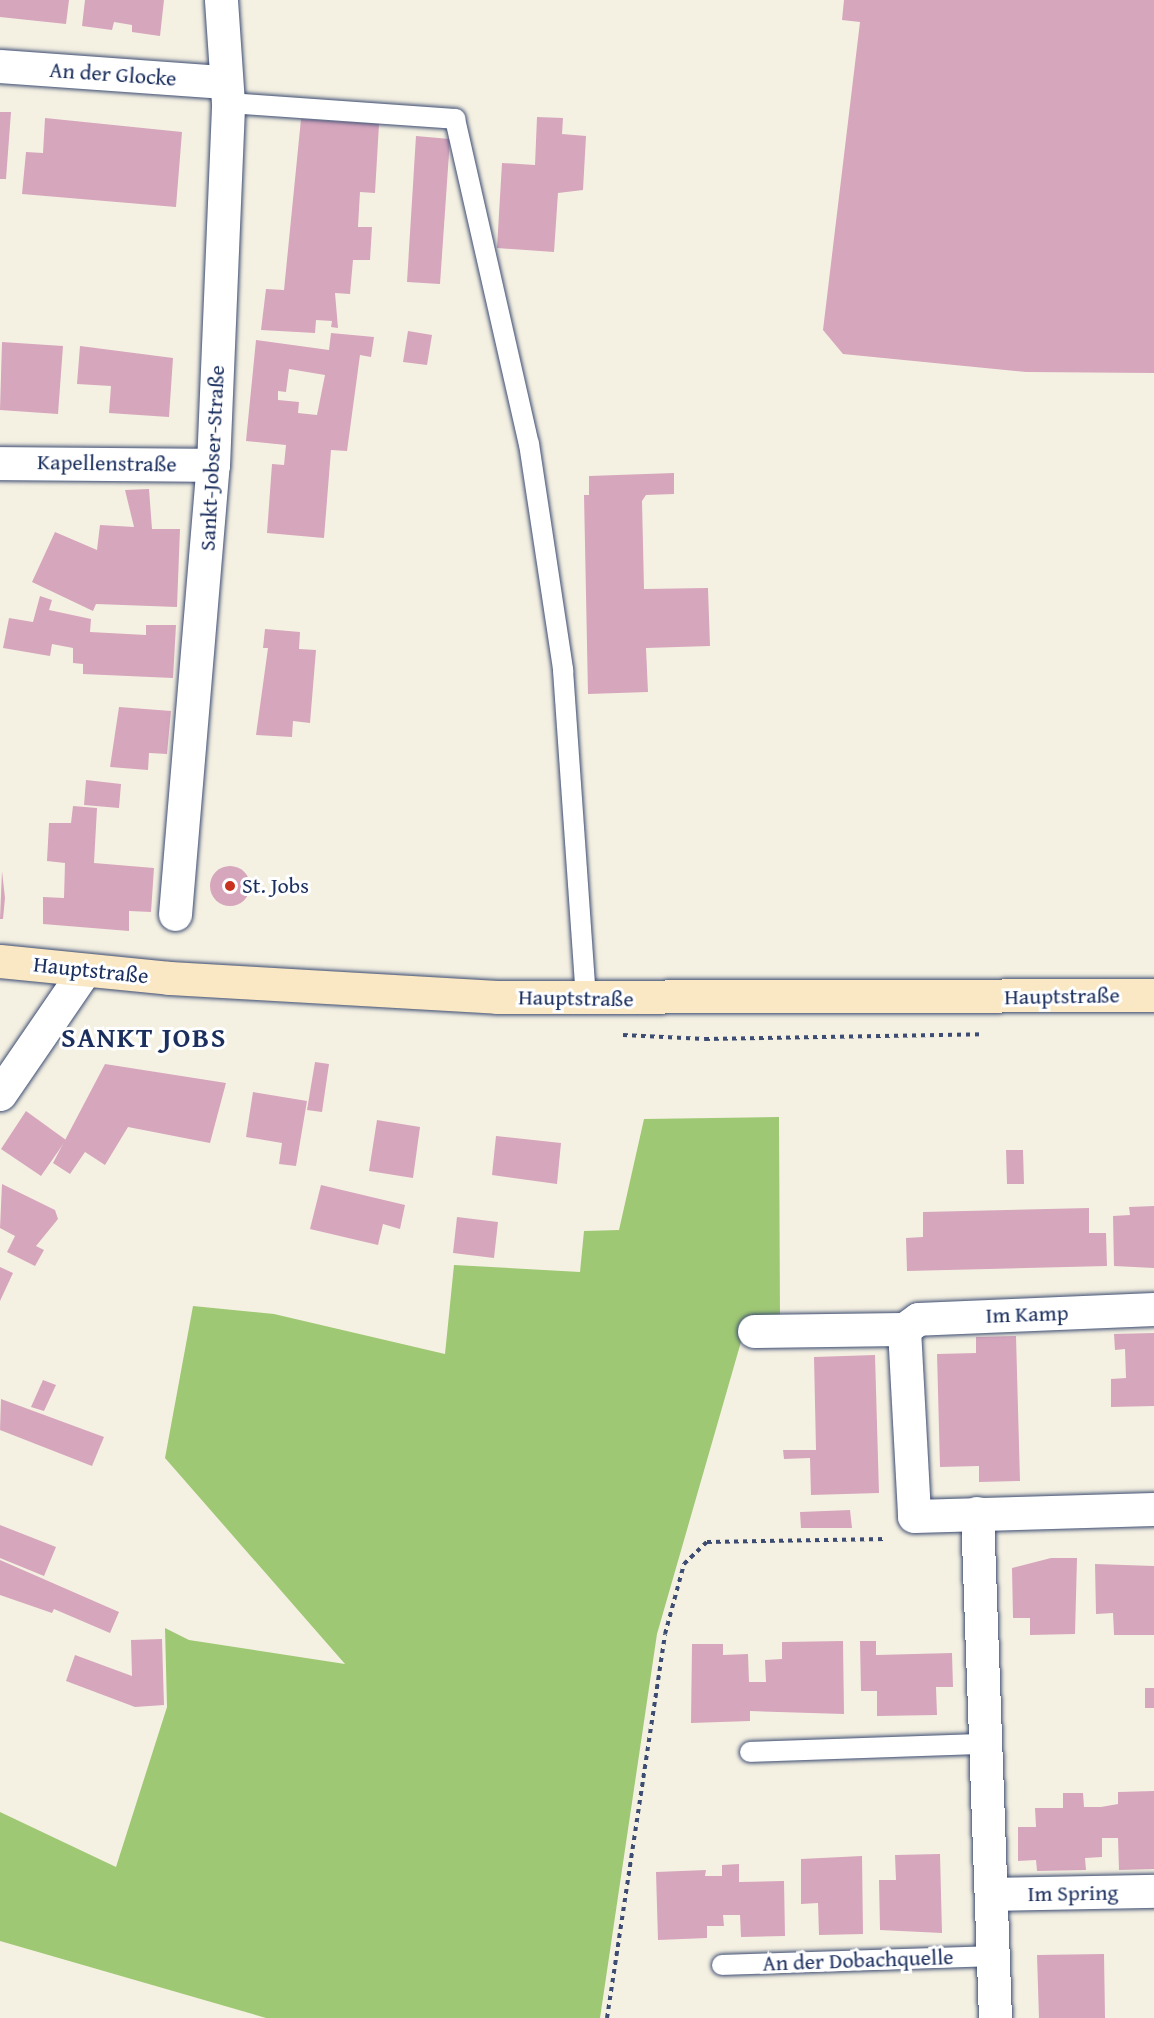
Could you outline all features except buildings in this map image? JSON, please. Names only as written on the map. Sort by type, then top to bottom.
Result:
[{"type":"main road","name":"Hauptstraße","points":[[0,961],[85,970],[586,999],[1154,995]]},
{"type":"street","name":"Sankt-Jobser-Straße","points":[[175,914],[213,465],[227,92],[221,0]]},
{"type":"street","name":"An der Glocke","points":[[0,66],[227,92]]},
{"type":"street","name":"Kapellenstraße","points":[[0,463],[213,465]]},
{"type":"street","points":[[0,1094],[85,970]]},
{"type":"street","name":"Im Kamp","points":[[754,1331],[904,1329],[918,1319],[1154,1309]]},
{"type":"street","points":[[904,1329],[914,1516],[1154,1509]]},
{"type":"street","points":[[977,1514],[995,2018]]},
{"type":"street","name":"Im Spring","points":[[992,1894],[1154,1892]]},
{"type":"lane","points":[[227,92],[455,119],[530,444],[562,670],[586,999]]},
{"type":"lane","points":[[750,1752],[984,1744]]},
{"type":"lane","name":"An der Dobachquelle","points":[[722,1965],[994,1956]]},
{"type":"path","points":[[608,2018],[665,1634],[690,1553],[707,1542],[891,1538],[914,1516]]},
{"type":"green space","points":[[779,1117],[780,1318],[747,1321],[657,1634],[600,2018],[266,2018],[0,1941],[0,1812],[116,1867],[167,1707],[165,1628],[189,1640],[345,1664],[165,1458],[193,1306],[274,1314],[445,1354],[454,1265],[580,1272],[584,1231],[619,1230],[644,1119]]},
{"type":"place","name":"St. Jobs","points":[[230,886]]},
{"type":"district","name":"SANKT JOBS","points":[[144,1037]]}]
